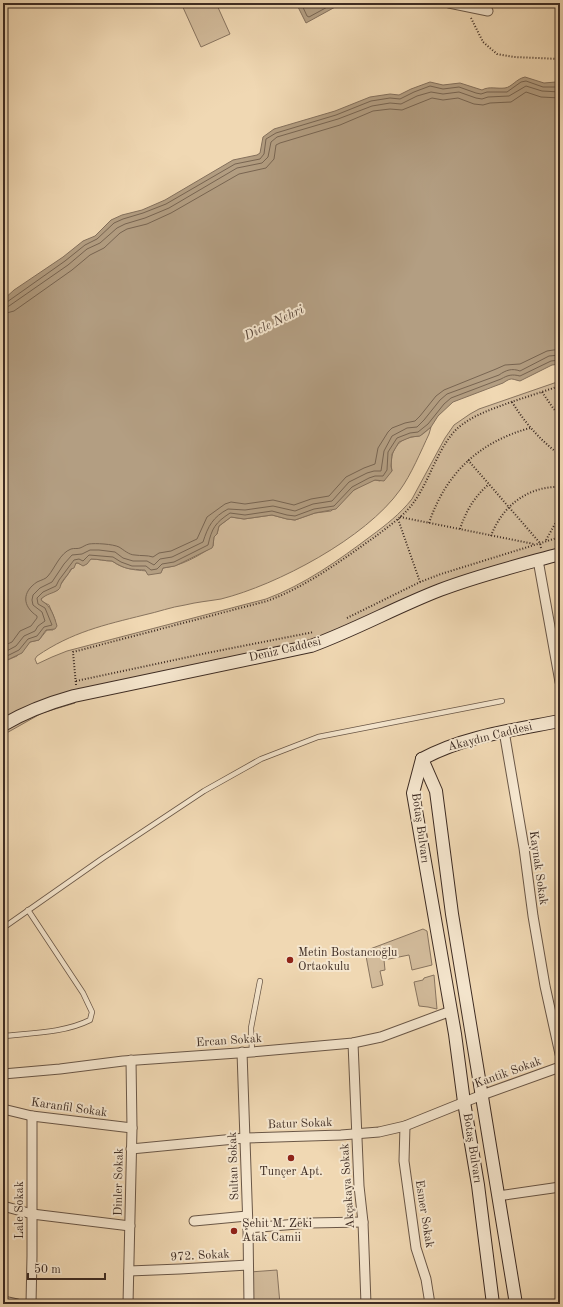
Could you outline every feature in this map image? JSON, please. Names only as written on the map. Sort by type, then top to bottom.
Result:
[{"type":"street","points":[[449,3],[488,11]]},
{"type":"street","name":"Deniz Caddesi","points":[[3,725],[34,709],[53,702],[311,646],[336,637],[439,590],[467,580],[560,554]]},
{"type":"street","points":[[538,560],[560,682]]},
{"type":"street","name":"Akaydın Caddesi","points":[[422,759],[436,751],[464,741],[504,731],[560,720]]},
{"type":"street","name":"Kaynak Sokak","points":[[504,731],[524,848],[537,940],[545,986],[560,1054]]},
{"type":"street","name":"Botaş Bulvarı","points":[[422,759],[413,793],[451,1011],[478,1185],[493,1304]]},
{"type":"street","name":"Botaş Bulvarı","points":[[422,759],[436,791],[452,914],[516,1304]]},
{"type":"street","name":"Ercan Sokak","points":[[3,1074],[60,1069],[131,1060],[252,1052],[353,1043],[381,1037],[451,1011]]},
{"type":"street","name":"Akçakaya Sokak","points":[[353,1043],[356,1134],[363,1222],[366,1304]]},
{"type":"street","name":"Sultan Sokak","points":[[242,1052],[248,1216],[249,1304]]},
{"type":"street","name":"Dinler Sokak","points":[[128,1304],[132,1128],[131,1060]]},
{"type":"street","name":"Kantik Sokak","points":[[464,1102],[560,1067]]},
{"type":"street","name":"Batur Sokak","points":[[131,1149],[245,1138],[379,1132],[405,1126],[464,1102]]},
{"type":"street","name":"Karanfil Sokak","points":[[3,1109],[32,1116],[132,1128]]},
{"type":"street","name":"Lale Sokak","points":[[31,1304],[32,1116]]},
{"type":"street","name":"Esmer Sokak","points":[[405,1126],[404,1161],[416,1248],[426,1279],[430,1304]]},
{"type":"street","points":[[498,1196],[560,1187]]},
{"type":"street","points":[[3,1206],[32,1214],[130,1226]]},
{"type":"street","points":[[194,1221],[248,1216]]},
{"type":"street","points":[[248,1228],[363,1222]]},
{"type":"street","name":"972. Sokak","points":[[129,1271],[248,1265]]},
{"type":"street","points":[[3,1301],[17,1304]]},
{"type":"lane","points":[[3,928],[103,858],[204,791],[261,759],[318,737],[502,701]]},
{"type":"lane","points":[[3,1036],[48,1032],[80,1025],[90,1020],[92,1012],[83,993],[28,910]]},
{"type":"lane","points":[[252,1052],[250,1028],[260,981]]},
{"type":"path","points":[[464,6],[484,42],[497,54],[514,57],[560,59]]},
{"type":"path","points":[[77,696],[73,652],[278,597],[322,572],[358,549],[399,518],[415,501],[448,440],[458,428],[472,417],[560,386]]},
{"type":"path","points":[[542,392],[560,416]]},
{"type":"path","points":[[512,402],[530,428],[539,438],[560,455]]},
{"type":"path","points":[[429,523],[434,509],[449,483],[468,460],[479,451],[504,436],[530,428]]},
{"type":"path","points":[[468,460],[540,543]]},
{"type":"path","points":[[460,530],[463,519],[474,500],[489,484]]},
{"type":"path","points":[[491,536],[498,520],[509,507],[525,495],[544,488],[560,487]]},
{"type":"path","points":[[546,541],[560,515]]},
{"type":"path","points":[[399,518],[535,544]]},
{"type":"path","points":[[399,518],[420,582]]},
{"type":"path","points":[[345,619],[420,582],[560,537]]},
{"type":"path","points":[[76,681],[319,631]]},
{"type":"shaded area","points":[[181,3],[216,3],[230,34],[201,47]]},
{"type":"shaded area","points":[[560,381],[560,554],[467,580],[336,637],[74,697],[75,703],[42,713],[3,735],[3,662],[17,656],[30,642],[39,640],[47,630],[53,630],[55,620],[49,605],[41,601],[41,599],[48,593],[56,591],[76,563],[80,564],[88,562],[91,559],[96,559],[112,561],[129,569],[161,572],[163,568],[190,560],[213,546],[214,536],[217,534],[219,526],[231,517],[244,519],[272,515],[295,520],[315,513],[331,511],[354,490],[370,481],[380,481],[392,471],[391,459],[397,445],[406,439],[420,436],[431,427],[416,463],[400,490],[385,508],[366,525],[319,557],[268,583],[221,599],[170,608],[89,630],[63,641],[37,656],[35,659],[37,664],[67,651],[266,599],[294,587],[346,554],[382,528],[403,510],[412,499],[445,438],[454,425],[479,409]]},
{"type":"shaded area","points":[[423,929],[427,931],[432,965],[412,970],[409,955],[384,960],[385,970],[380,971],[383,985],[372,988],[366,956],[370,949]]},
{"type":"shaded area","points":[[434,975],[437,1009],[419,1006],[414,982]]},
{"type":"shaded area","points":[[277,1270],[280,1304],[253,1304],[250,1272]]},
{"type":"water","points":[[296,3],[335,3],[337,6],[306,23]]},
{"type":"water","name":"Dicle Nehri","points":[[525,77],[544,83],[556,82],[560,84],[560,364],[552,365],[520,381],[510,379],[453,402],[438,416],[431,427],[420,436],[411,437],[399,442],[392,454],[392,471],[384,481],[375,480],[354,490],[336,509],[315,513],[295,520],[272,515],[244,519],[231,517],[219,526],[217,534],[214,537],[212,548],[175,566],[163,568],[161,573],[148,575],[145,570],[128,568],[112,561],[91,559],[83,566],[76,563],[74,568],[71,569],[62,582],[59,589],[41,599],[52,612],[57,626],[55,629],[46,630],[39,640],[30,642],[22,653],[3,662],[3,300],[14,290],[63,257],[83,241],[95,236],[111,220],[122,215],[142,210],[165,200],[233,160],[257,155],[260,153],[263,137],[274,129],[335,111],[370,97],[390,94],[399,95],[430,82],[443,85],[460,83],[482,90],[487,88],[508,87],[519,79]]},
{"type":"place","name":"Metin Bostancıoğlu Ortaokulu","points":[[290,960]]},
{"type":"place","name":"Tunçer Apt.","points":[[291,1158]]},
{"type":"place","name":"Şehit M. Zeki Atak Camii","points":[[234,1231]]}]
